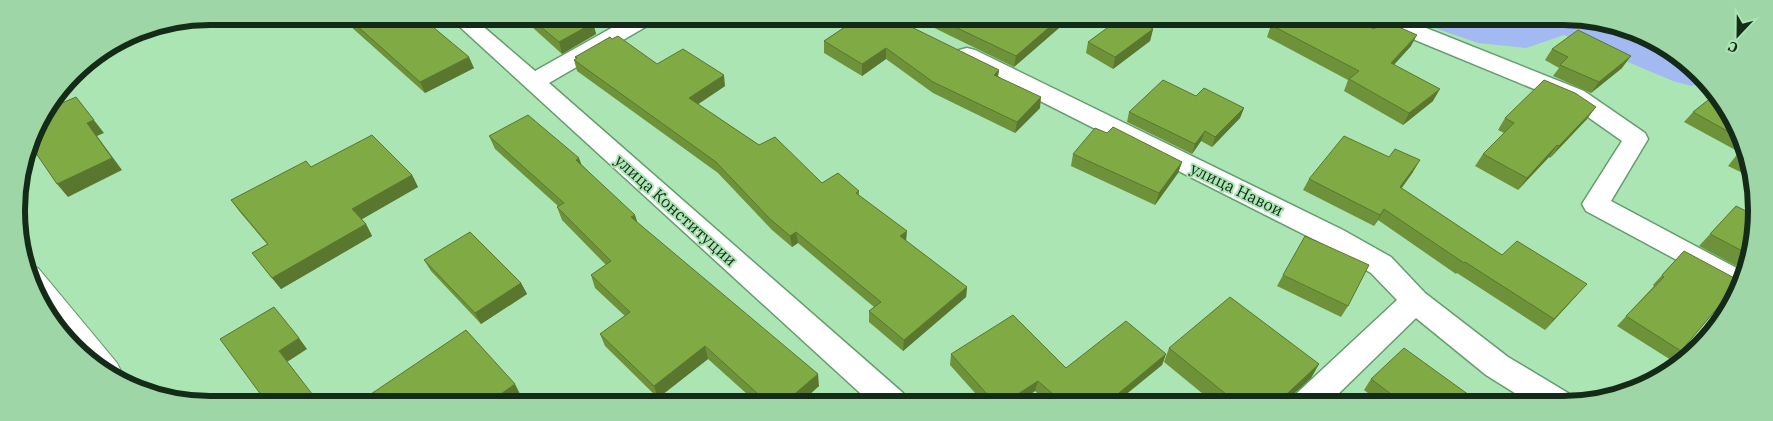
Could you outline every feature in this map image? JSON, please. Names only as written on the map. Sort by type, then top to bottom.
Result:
[{"type":"main road","points":[[51,304],[86,348]]},
{"type":"street","name":"улица Конституции","points":[[470,25],[884,396]]},
{"type":"street","points":[[534,82],[632,25]]},
{"type":"street","points":[[1418,25],[1576,97],[1636,139],[1595,204],[1735,280]]},
{"type":"street","name":"улица Навои","points":[[943,43],[1333,236],[1381,265],[1415,301],[1497,366],[1546,396]]},
{"type":"street","points":[[1315,396],[1415,301]]},
{"type":"building","points":[[356,25],[431,25],[469,57],[420,82]]},
{"type":"building","points":[[539,25],[589,25],[559,42]]},
{"type":"building","points":[[848,25],[907,25],[999,70],[994,75],[1041,97],[1017,122],[933,82],[886,48],[862,64],[824,41]]},
{"type":"building","points":[[951,25],[1052,25],[1016,56]]},
{"type":"building","points":[[1111,25],[1146,25],[1153,29],[1115,57],[1088,42]]},
{"type":"building","points":[[1271,25],[1366,25],[1374,29],[1378,25],[1394,25],[1417,35],[1391,63],[1440,89],[1409,113],[1349,79],[1359,71]]},
{"type":"building","points":[[1578,30],[1631,56],[1599,82],[1560,65],[1568,57],[1552,49]]},
{"type":"building","points":[[618,36],[657,64],[683,49],[724,75],[689,98],[759,145],[775,137],[822,183],[838,173],[859,191],[856,193],[907,231],[900,236],[967,287],[904,340],[869,311],[881,302],[796,232],[790,236],[770,219],[716,162],[574,60],[577,58],[575,57],[610,37],[612,39]]},
{"type":"building","points":[[1163,80],[1196,96],[1204,88],[1244,108],[1215,137],[1205,131],[1195,144],[1129,112]]},
{"type":"building","points":[[1544,80],[1575,93],[1596,107],[1527,178],[1483,154],[1514,123],[1505,118]]},
{"type":"building","points":[[76,97],[94,120],[87,123],[112,158],[57,184],[35,152],[44,128],[56,107],[61,101],[62,103]]},
{"type":"building","points":[[1710,98],[1731,133],[1693,112]]},
{"type":"building","points":[[528,115],[579,158],[576,160],[635,215],[631,217],[818,374],[792,396],[760,396],[705,346],[654,386],[600,334],[630,312],[591,275],[611,261],[557,207],[564,203],[489,136]]},
{"type":"building","points":[[1113,127],[1182,162],[1159,193],[1073,154],[1095,128],[1107,133]]},
{"type":"building","points":[[372,135],[412,175],[352,209],[366,224],[272,278],[252,253],[268,244],[231,200],[306,161],[311,167]]},
{"type":"building","points":[[1344,136],[1389,157],[1395,149],[1420,160],[1400,187],[1502,255],[1517,241],[1587,284],[1554,319],[1464,263],[1384,209],[1380,215],[1309,179]]},
{"type":"building","points":[[1736,206],[1748,212],[1743,252],[1710,234]]},
{"type":"building","points":[[470,232],[521,283],[475,313],[424,260]]},
{"type":"building","points":[[1305,236],[1369,265],[1348,306],[1283,275]]},
{"type":"building","points":[[1684,251],[1735,278],[1727,297],[1681,351],[1626,316],[1664,277],[1662,275]]},
{"type":"building","points":[[1230,297],[1319,364],[1285,396],[1228,396],[1169,348]]},
{"type":"building","points":[[274,307],[299,338],[279,351],[314,396],[262,396],[220,339]]},
{"type":"building","points":[[1013,315],[1066,368],[1126,321],[1166,354],[1119,393],[1123,396],[1055,396],[1038,381],[1015,396],[989,396],[951,354]]},
{"type":"building","points":[[466,330],[515,384],[498,396],[368,396]]},
{"type":"building","points":[[1404,348],[1469,395],[1394,396],[1371,379]]},
{"type":"waterway","points":[[1470,25],[1478,28],[1526,33],[1546,25]]},
{"type":"waterway","points":[[1585,27],[1676,64]]}]
